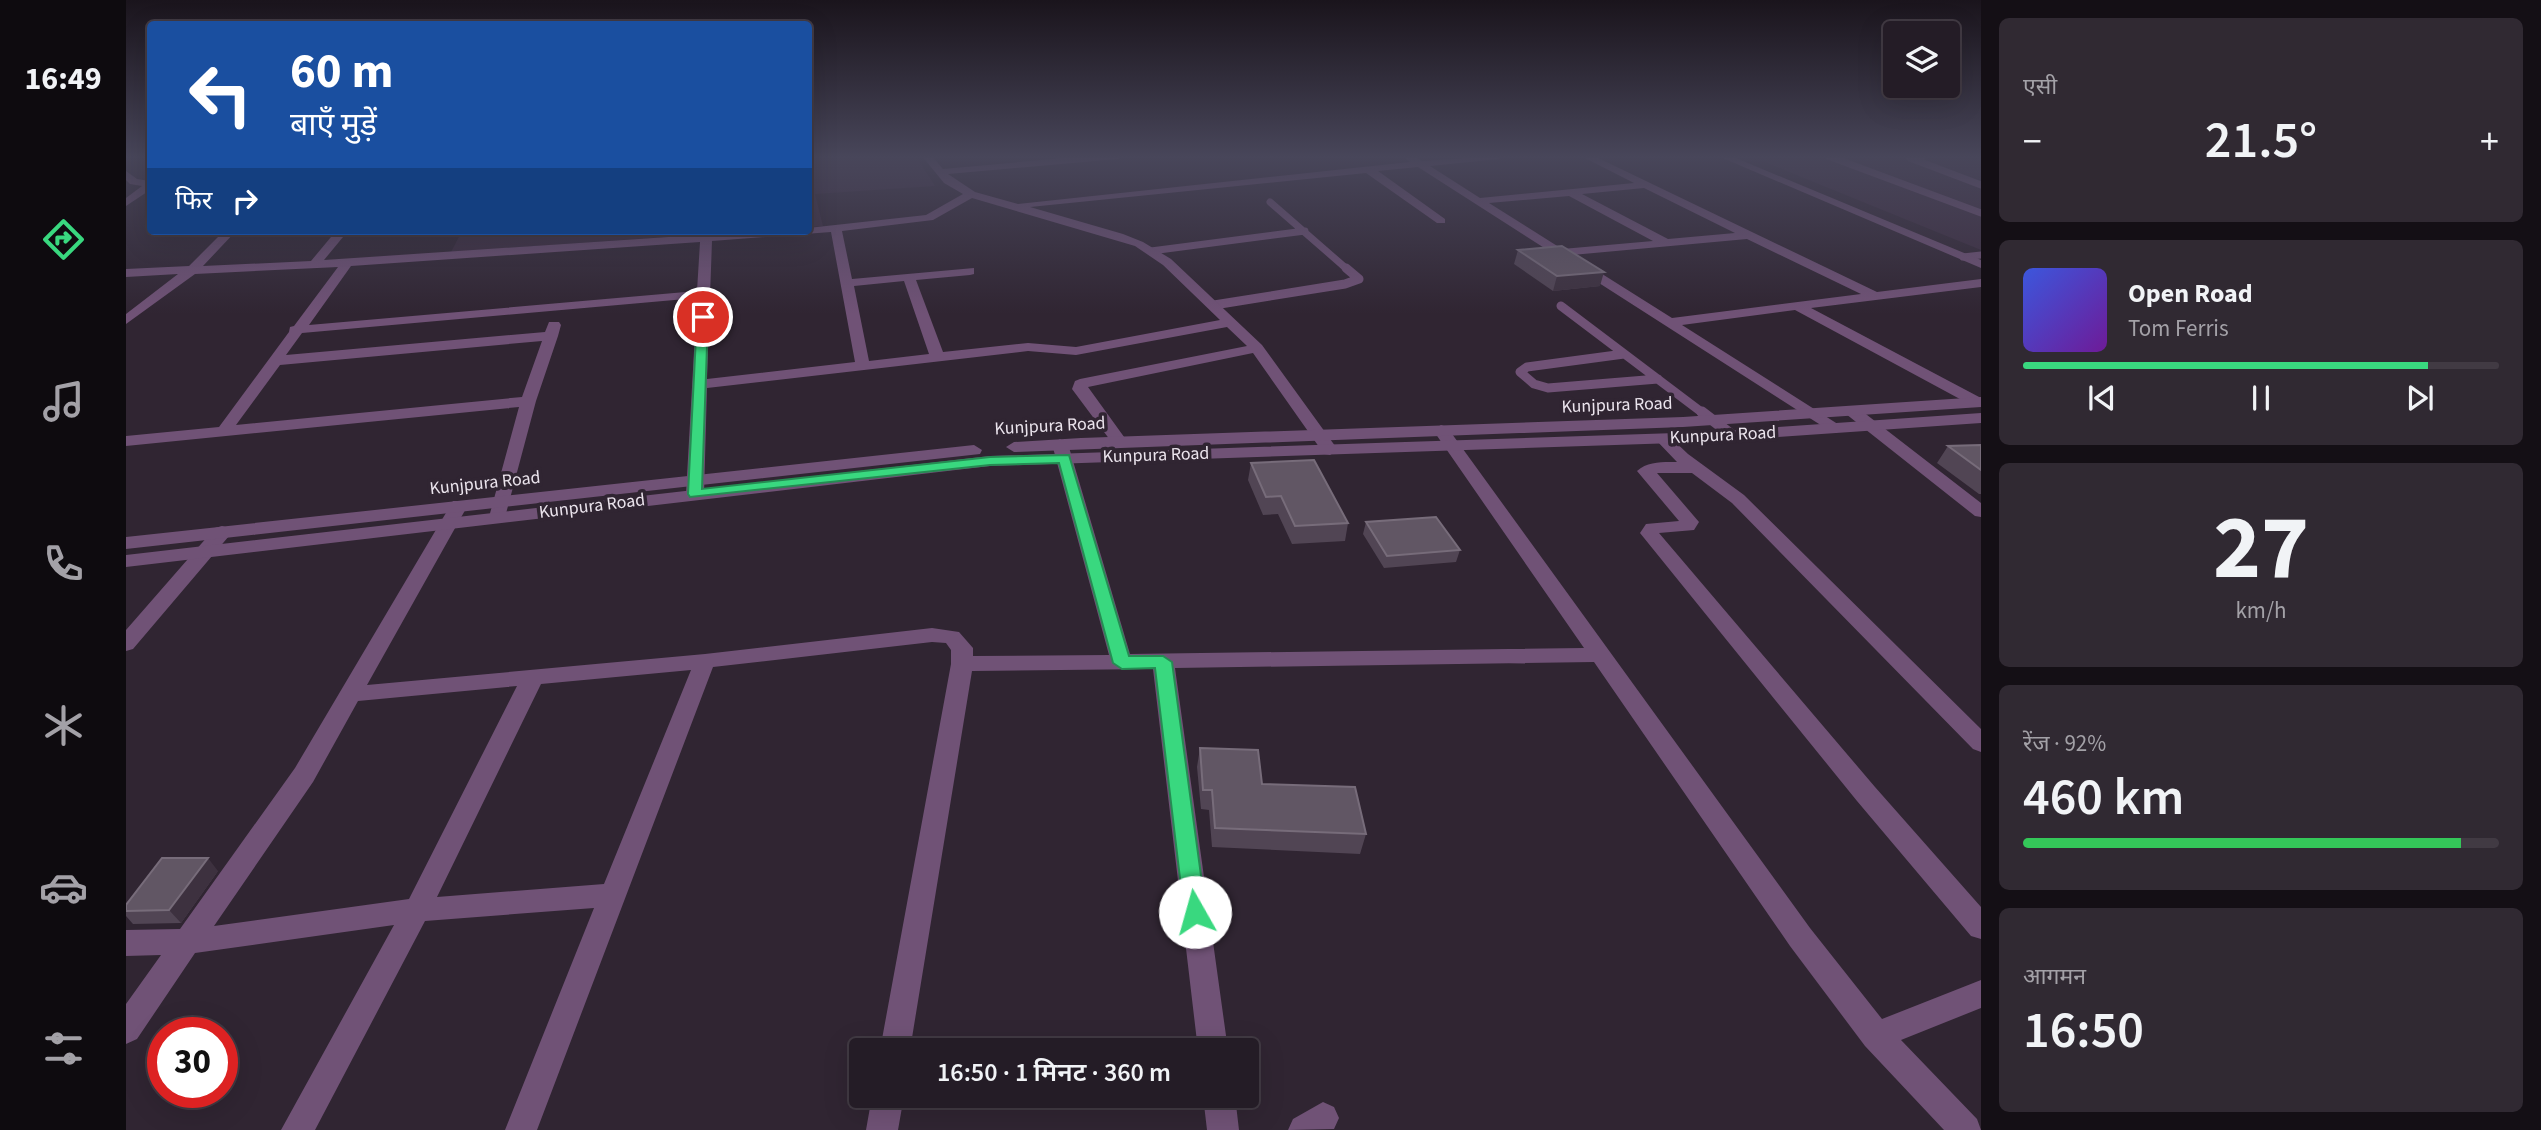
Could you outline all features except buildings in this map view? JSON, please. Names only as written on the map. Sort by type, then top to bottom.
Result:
[{"type":"street","points":[[812,231],[929,218],[945,209]]},
{"type":"street","points":[[1021,209],[1119,236],[1152,251],[1214,304],[1257,348],[1330,450]]},
{"type":"street","points":[[1424,209],[1441,221]]},
{"type":"street","points":[[1491,209],[1836,428]]},
{"type":"street","points":[[1601,209],[1666,243]]},
{"type":"street","points":[[1695,209],[1877,297]]},
{"type":"street","points":[[1848,209],[1981,264]]},
{"type":"street","points":[[1871,209],[1981,254]]},
{"type":"street","points":[[836,229],[863,367]]},
{"type":"street","points":[[126,320],[192,270],[226,235]]},
{"type":"street","points":[[316,264],[339,235]]},
{"type":"street","points":[[126,273],[347,263],[757,235]]},
{"type":"street","points":[[1561,253],[1749,235]]},
{"type":"street","points":[[696,486],[706,239]]},
{"type":"street","points":[[223,432],[295,330],[347,263]]},
{"type":"street","points":[[847,283],[970,271]]},
{"type":"street","points":[[909,277],[938,359]]},
{"type":"street","points":[[1671,321],[1981,283]]},
{"type":"street","points":[[1964,286],[1981,293]]},
{"type":"street","points":[[295,330],[704,294]]},
{"type":"street","points":[[499,509],[528,401],[560,307]]},
{"type":"street","points":[[1799,307],[1979,407]]},
{"type":"street","points":[[700,384],[1038,347],[1076,351],[1231,322]]},
{"type":"street","points":[[273,361],[551,336]]},
{"type":"street","points":[[1119,442],[1080,389],[1080,384],[1257,348]]},
{"type":"street","points":[[126,441],[528,401]]},
{"type":"street","name":"Kunjpura Road","points":[[1062,451],[1119,442],[1320,435],[1448,438],[1813,413],[1979,407]]},
{"type":"street","name":"Kunpura Road","points":[[126,561],[206,552],[454,514],[696,486],[990,461],[1062,451],[1330,450],[1448,438],[1663,439],[1872,426],[1979,407]]},
{"type":"street","points":[[1852,411],[1981,512]]},
{"type":"street","points":[[1448,438],[1800,937],[1876,1036],[1966,1130]]},
{"type":"street","points":[[1663,439],[1695,468],[1738,499],[1981,743]]},
{"type":"street","points":[[1062,451],[1122,663]]},
{"type":"street","points":[[1695,468],[1658,467],[1646,471],[1690,522],[1688,526],[1681,528],[1652,528],[1649,533],[1866,794],[1981,927]]},
{"type":"street","points":[[126,1029],[304,775],[454,514]]},
{"type":"street","name":"Kunjpura Road","points":[[126,542],[454,514]]},
{"type":"street","points":[[126,644],[222,532]]},
{"type":"street","points":[[350,694],[705,661],[932,635],[952,637],[962,648],[961,664],[897,1038]]},
{"type":"street","points":[[961,664],[1603,655]]},
{"type":"street","points":[[522,1130],[705,661]]},
{"type":"street","points":[[1163,662],[1211,1038]]},
{"type":"street","points":[[297,1130],[417,910],[533,677]]},
{"type":"street","points":[[126,943],[187,942],[417,910],[613,895]]},
{"type":"street","points":[[1876,1036],[1981,993]]},
{"type":"street","points":[[882,1130],[886,1108]]},
{"type":"street","points":[[1220,1108],[1223,1130]]},
{"type":"lane","points":[[1214,304],[1345,284],[1359,279],[1278,209]]},
{"type":"lane","points":[[1152,251],[1305,231]]},
{"type":"lane","points":[[1963,257],[1981,254]]},
{"type":"lane","points":[[1561,306],[1732,435]]},
{"type":"lane","points":[[1624,354],[1527,367],[1520,372],[1534,384],[1548,388],[1658,379]]},
{"type":"shaded area","points":[[812,209],[819,209],[823,226],[812,227]]},
{"type":"shaded area","points":[[1880,209],[1981,209],[1981,250]]},
{"type":"shaded area","points":[[460,235],[695,235],[451,252]]},
{"type":"route","points":[[703,317],[695,494],[990,461],[1064,458],[1122,663],[1163,662],[1195,912]]}]
